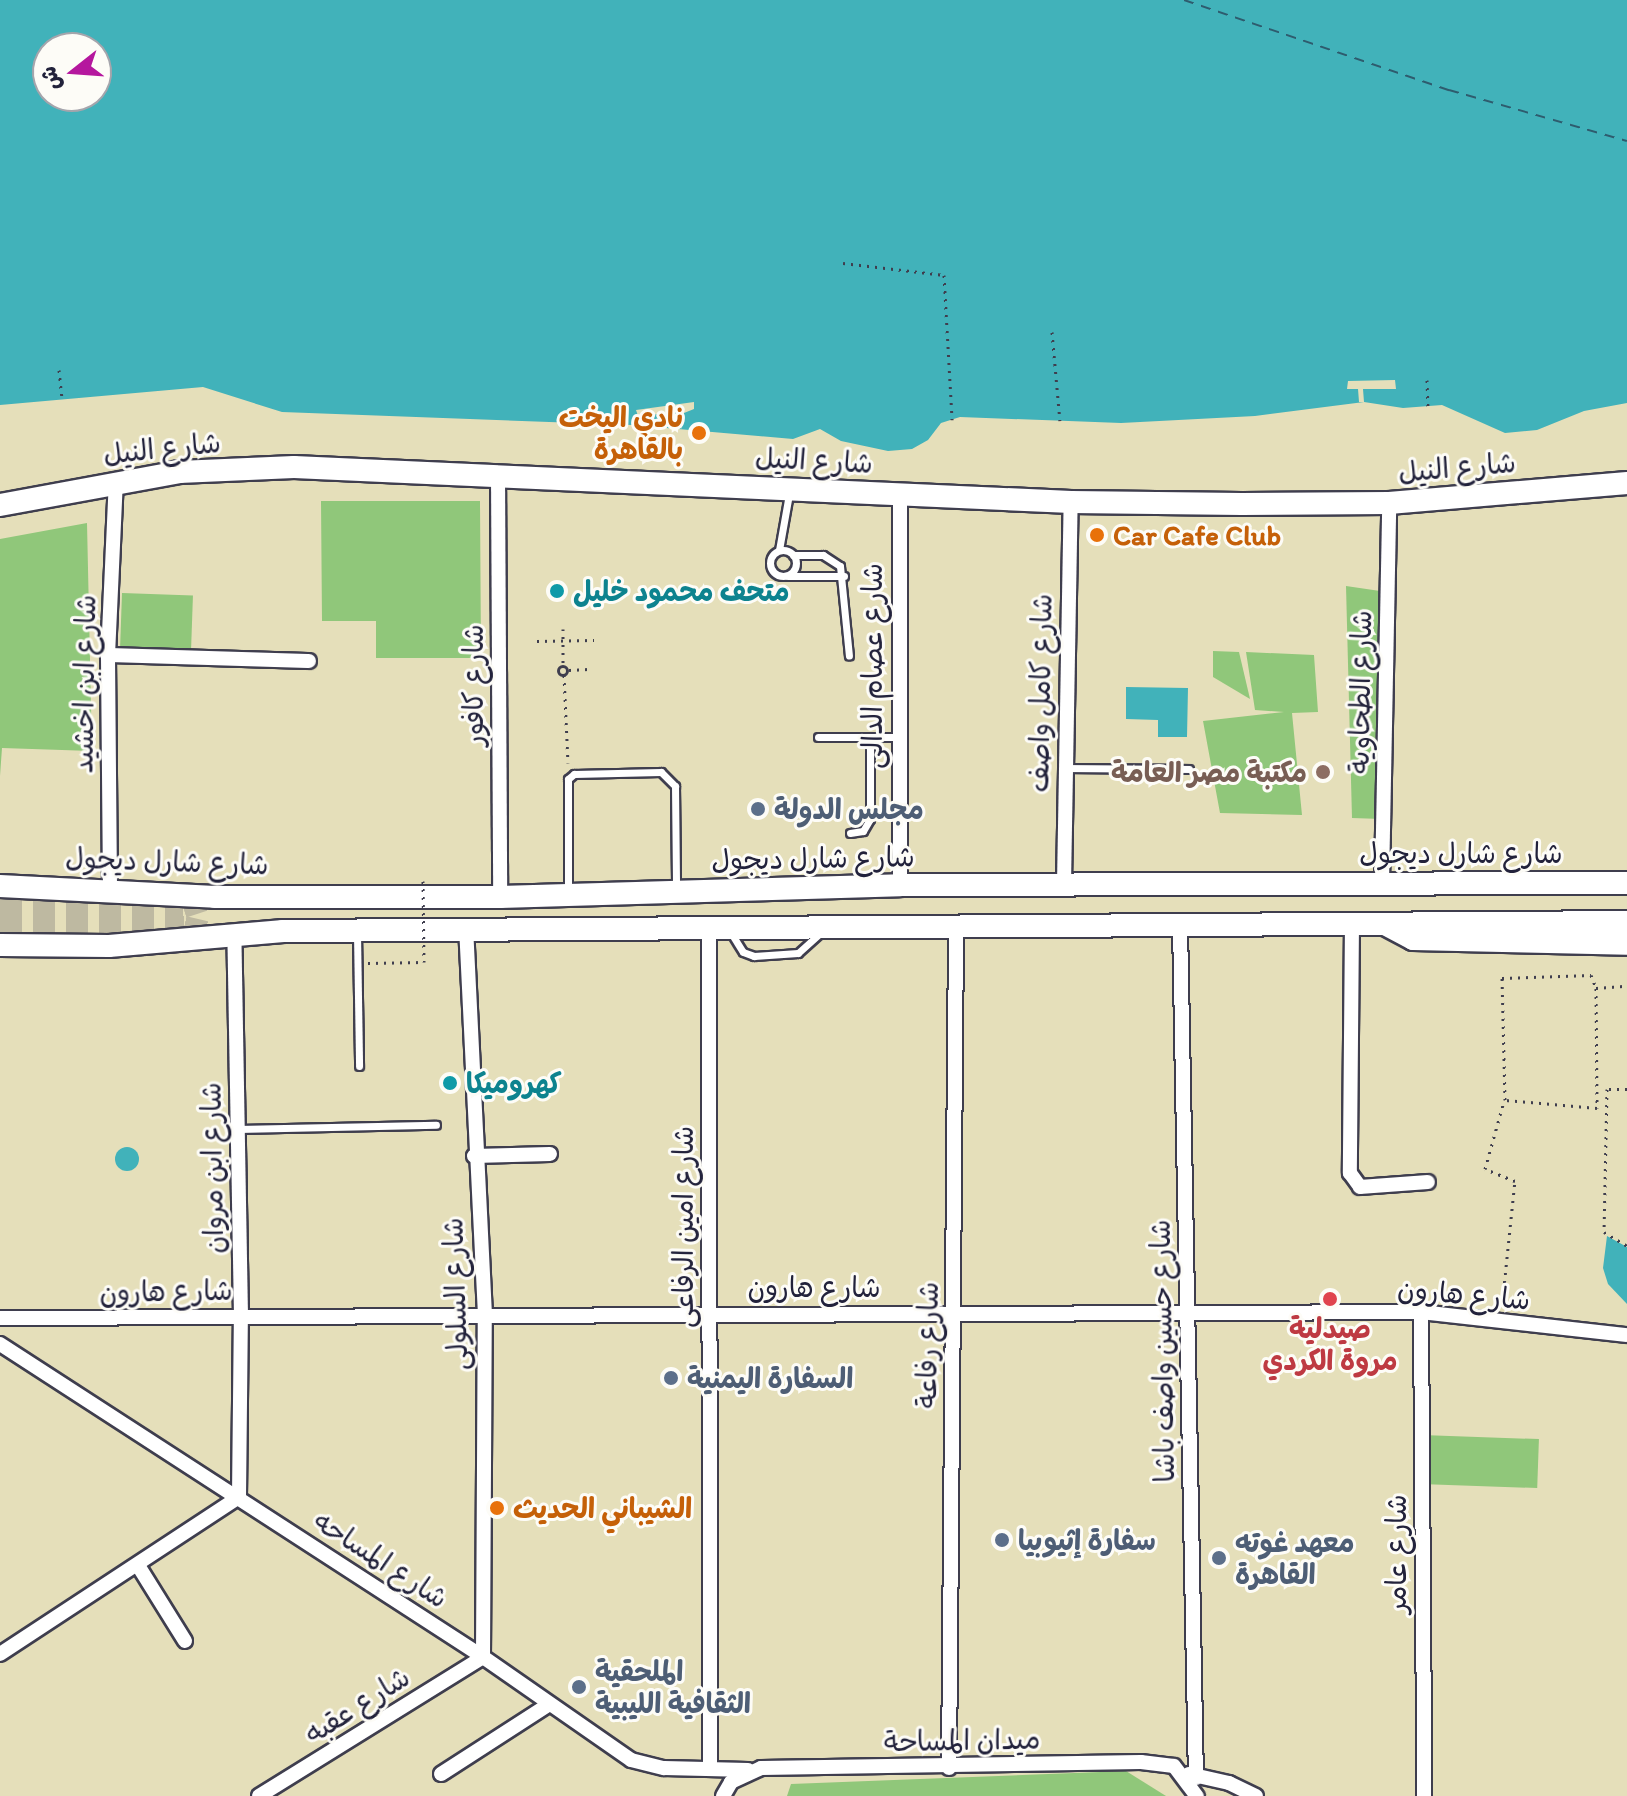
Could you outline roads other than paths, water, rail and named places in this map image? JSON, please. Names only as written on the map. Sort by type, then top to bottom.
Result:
[{"type":"main road","name":"شارع النيل","points":[[0,505],[116,481],[179,472],[294,467],[498,473],[1071,502],[1389,503],[1627,483]]},
{"type":"main road","name":"شارع شارل ديجول","points":[[0,886],[110,887],[215,897],[500,897],[900,885],[1627,883]]},
{"type":"main road","points":[[0,945],[109,946],[234,934],[357,930],[717,925],[1627,922]]},
{"type":"main road","points":[[1384,923],[1413,939],[1627,944]]},
{"type":"street","name":"شارع كافور","points":[[498,473],[500,897]]},
{"type":"street","name":"شارع ابن اخشيد","points":[[110,887],[108,655],[116,481]]},
{"type":"street","name":"شارع عصام الدالى","points":[[900,494],[896,737],[900,885]]},
{"type":"street","name":"شارع كامل واصف","points":[[1064,884],[1063,768],[1071,502]]},
{"type":"street","name":"شارع الطحاوية","points":[[1382,882],[1389,503]]},
{"type":"street","points":[[108,655],[309,661]]},
{"type":"street","points":[[1352,923],[1350,1173],[1360,1187],[1428,1182]]},
{"type":"street","name":"شارع رفاعة","points":[[949,1768],[956,924]]},
{"type":"street","name":"شارع حسين واصف باشا","points":[[1180,924],[1196,1778]]},
{"type":"street","name":"شارع امين الرفاعى","points":[[710,1769],[710,1313],[717,925]]},
{"type":"street","name":"شارع السلولى","points":[[466,929],[474,1156],[485,1315],[483,1657]]},
{"type":"street","name":"شارع ابن مروان","points":[[234,934],[241,1316],[239,1497]]},
{"type":"street","points":[[474,1156],[550,1154]]},
{"type":"street","name":"شارع هارون","points":[[0,1318],[710,1313],[1188,1317],[1421,1312],[1627,1335]]},
{"type":"street","name":"شارع عامر","points":[[1421,1312],[1424,1796]]},
{"type":"street","name":"شارع المساحه","points":[[1,1345],[483,1657],[631,1760],[664,1768],[748,1770]]},
{"type":"street","points":[[0,1654],[139,1567],[239,1497]]},
{"type":"street","points":[[139,1567],[185,1641]]},
{"type":"street","name":"شارع عقبه","points":[[259,1796],[483,1657]]},
{"type":"street","points":[[441,1774],[548,1705]]},
{"type":"street","name":"ميدان المساحة","points":[[748,1770],[1141,1762],[1174,1766]]},
{"type":"street","points":[[1174,1766],[1196,1778],[1229,1783],[1256,1796]]},
{"type":"street","points":[[1174,1766],[1197,1796]]},
{"type":"street","points":[[723,1796],[748,1770]]},
{"type":"lane","points":[[791,488],[780,523],[779,550],[771,557],[770,568],[777,576],[844,576]]},
{"type":"lane","points":[[779,550],[793,555],[833,559],[844,576],[849,656]]},
{"type":"lane","points":[[788,576],[796,566],[793,555]]},
{"type":"lane","points":[[818,737],[896,737]]},
{"type":"lane","points":[[850,833],[863,831],[870,819],[870,737]]},
{"type":"lane","points":[[1063,768],[1189,769]]},
{"type":"lane","points":[[568,895],[568,779],[574,774],[661,772],[674,779],[676,892]]},
{"type":"lane","points":[[717,925],[743,952],[754,956],[798,953],[834,925]]},
{"type":"lane","points":[[357,930],[359,1066]]},
{"type":"lane","points":[[238,1129],[436,1125]]},
{"type":"water","points":[[0,0],[1627,0],[1627,403],[1584,411],[1537,430],[1505,433],[1442,405],[1403,408],[1364,402],[1255,416],[1121,423],[960,417],[941,423],[928,440],[912,449],[888,451],[841,441],[820,429],[793,439],[632,425],[282,412],[203,387],[0,405]]},
{"type":"water","points":[[1126,687],[1188,688],[1187,737],[1158,737],[1158,720],[1126,719]]},
{"type":"water","points":[[127,1147],[138,1154],[139,1159],[132,1170],[127,1171],[116,1164],[115,1159],[122,1148]]},
{"type":"water","points":[[1607,1236],[1627,1247],[1627,1304],[1608,1284],[1603,1268]]},
{"type":"tunnel","points":[[0,907],[183,907],[210,898]]},
{"type":"tunnel","points":[[0,927],[184,927],[218,935]]},
{"type":"place","name":"نادي اليخت بالقاهرة","points":[[699,433]]},
{"type":"place","name":"Car Cafe Club","points":[[1097,535]]},
{"type":"place","name":"متحف محمود خليل","points":[[557,591]]},
{"type":"place","name":"مكتبة مصر العامة","points":[[1323,772]]},
{"type":"place","name":"مجلس الدولة","points":[[758,809]]},
{"type":"place","name":"كهروميكا","points":[[450,1083]]},
{"type":"place","name":"صيدلية مروة الكردي","points":[[1330,1299]]},
{"type":"place","name":"السفارة اليمنية","points":[[671,1378]]},
{"type":"place","name":"الشيباني الحديث","points":[[497,1508]]},
{"type":"place","name":"سفارة إثيوبيا","points":[[1002,1540]]},
{"type":"place","name":"معهد غوته القاهرة","points":[[1219,1558]]},
{"type":"place","name":"الملحقية الثقافية الليبية","points":[[579,1687]]}]
